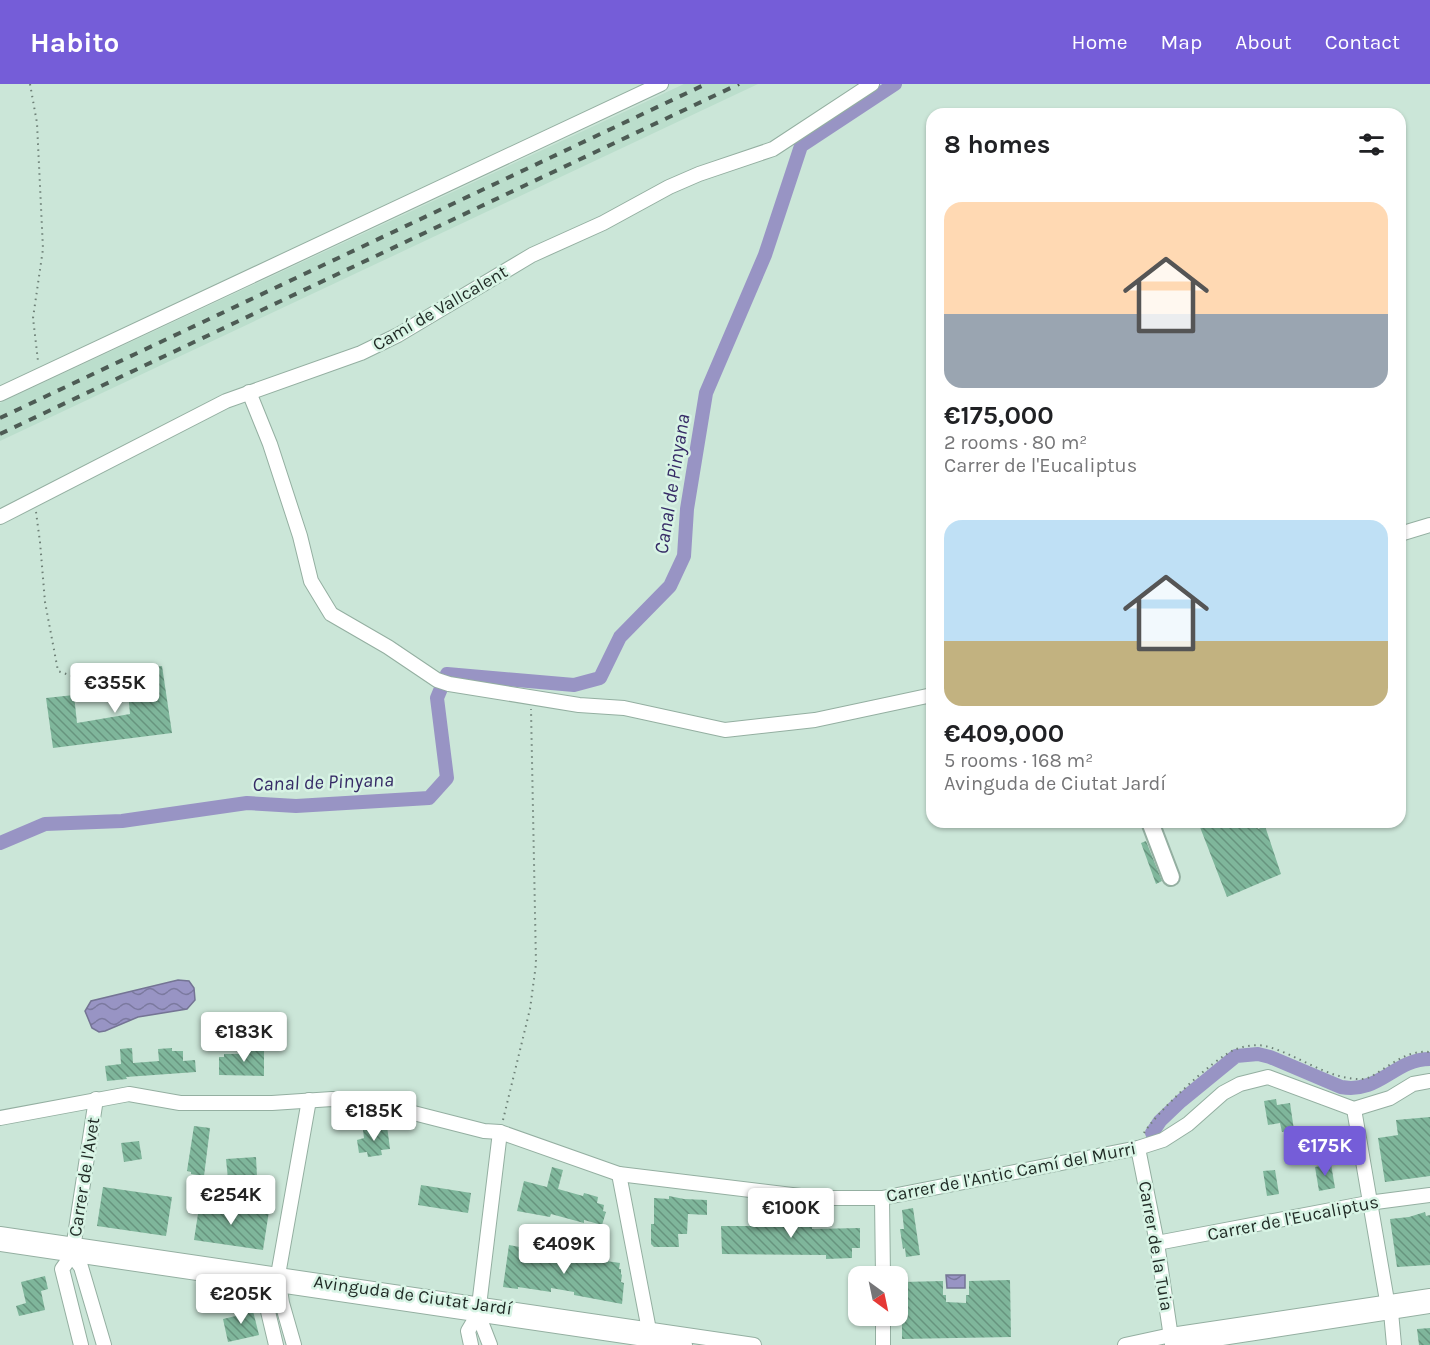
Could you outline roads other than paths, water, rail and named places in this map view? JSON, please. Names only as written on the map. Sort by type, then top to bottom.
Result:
[{"type":"street","points":[[0,394],[661,84]]},
{"type":"street","name":"Camí de Vallcalent","points":[[0,516],[226,401],[361,352],[398,335],[532,255],[603,223],[669,187],[699,174],[772,149],[872,84]]},
{"type":"street","points":[[249,392],[270,444],[297,525],[311,580],[331,614],[443,682],[579,705],[624,708],[725,730],[815,720],[926,695]]},
{"type":"street","points":[[1406,532],[1430,525]]},
{"type":"street","points":[[1152,828],[1171,877]]},
{"type":"street","name":"Carrer de l'Antic Camí del Murri","points":[[0,1118],[129,1094],[180,1103],[261,1103],[332,1099],[387,1106],[484,1131],[500,1132],[619,1174],[817,1198],[882,1198],[1138,1148],[1162,1140],[1188,1124],[1223,1093],[1240,1084],[1268,1077],[1354,1109]]},
{"type":"street","points":[[1394,1345],[1389,1307],[1368,1203],[1354,1109],[1390,1098],[1413,1084],[1430,1081]]},
{"type":"street","name":"Carrer de l'Avet","points":[[81,1345],[62,1269],[73,1250],[96,1099]]},
{"type":"street","points":[[276,1345],[266,1302],[278,1280],[309,1100]]},
{"type":"street","points":[[471,1345],[468,1331],[478,1309],[500,1132]]},
{"type":"street","name":"Carrer de la Tuia","points":[[1138,1148],[1173,1342]]},
{"type":"street","points":[[619,1174],[652,1338]]},
{"type":"street","name":"Carrer de l'Eucaliptus","points":[[1157,1244],[1368,1203],[1430,1194]]},
{"type":"street","points":[[882,1198],[883,1266]]},
{"type":"street","name":"Avinguda de Ciutat Jardí","points":[[0,1234],[73,1250]]},
{"type":"street","name":"Avinguda de Ciutat Jardí","points":[[0,1244],[73,1250],[478,1309],[685,1345]]},
{"type":"street","name":"Carrer de l'Avet","points":[[73,1250],[81,1267],[104,1345]]},
{"type":"street","points":[[278,1280],[294,1345]]},
{"type":"street","points":[[1125,1345],[1173,1342],[1389,1307],[1430,1296]]},
{"type":"street","points":[[1389,1307],[1430,1306]]},
{"type":"street","points":[[478,1309],[490,1345]]},
{"type":"street","points":[[883,1326],[883,1345]]},
{"type":"street","name":"Avinguda de Ciutat Jardí","points":[[652,1338],[754,1345]]},
{"type":"water","points":[[178,980],[189,981],[194,988],[195,1000],[187,1009],[138,1017],[105,1031],[99,1032],[92,1028],[85,1011],[91,1001]]},
{"type":"water","points":[[567,1231],[589,1234],[588,1238],[593,1239],[592,1244],[566,1240]]},
{"type":"water","points":[[946,1275],[965,1275],[965,1288],[947,1288]]},
{"type":"waterway","name":"Canal de Pinyana","points":[[0,843],[45,824],[122,821],[247,803],[296,806],[429,798],[447,778],[437,698],[447,674],[574,685],[600,678],[620,637],[670,586],[684,556],[687,509],[706,393],[765,255],[801,146],[895,84]]},
{"type":"waterway","name":"Canal de Pinyana","points":[[1152,1133],[1160,1121],[1181,1101],[1236,1056],[1258,1054],[1270,1057],[1341,1087],[1355,1088],[1377,1081],[1406,1064],[1430,1059]]},
{"type":"railway","points":[[0,418],[706,84]]},
{"type":"railway","points":[[0,434],[739,84]]}]
